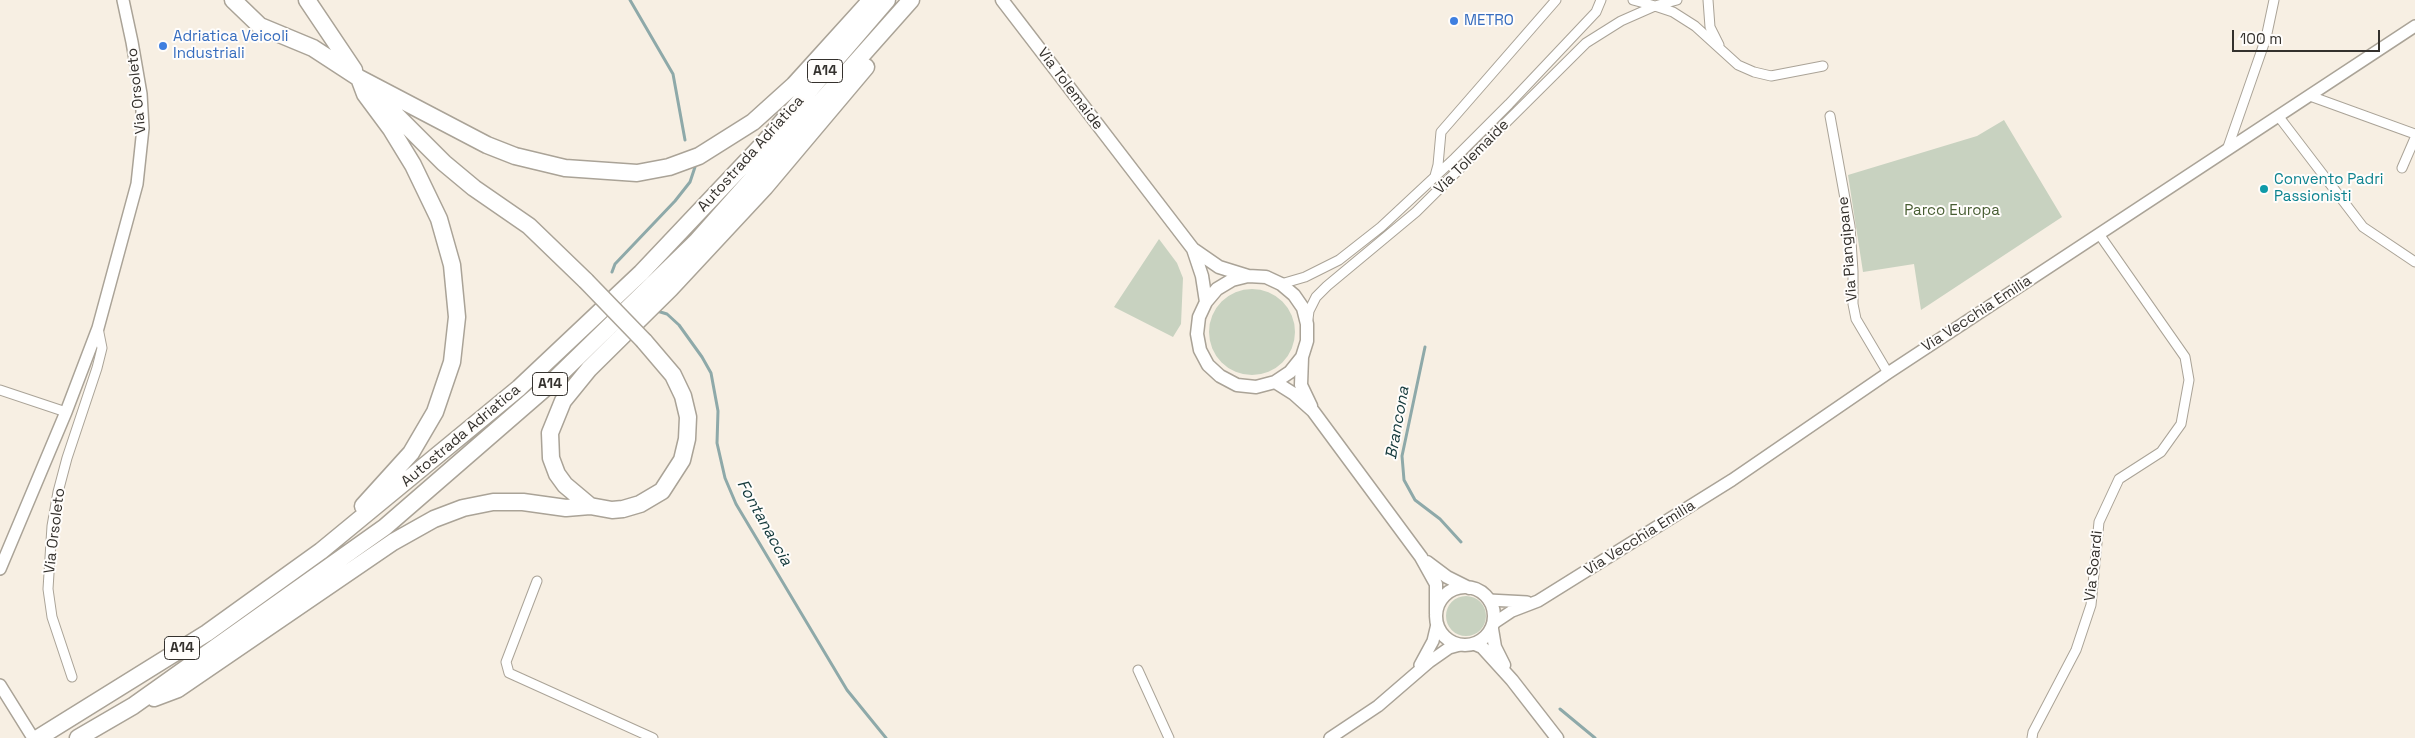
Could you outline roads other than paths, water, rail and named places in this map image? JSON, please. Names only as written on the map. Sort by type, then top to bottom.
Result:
[{"type":"highway","points":[[234,0],[260,26],[313,48],[359,78],[422,110],[464,135],[515,156],[544,164],[590,172],[650,171],[699,156],[753,122],[800,79],[871,0]]},
{"type":"highway","points":[[133,706],[178,689],[393,542],[434,519],[463,508],[493,502],[523,502],[566,508],[590,506],[612,510],[640,504],[662,491],[678,470],[682,460],[688,428],[683,396],[673,375],[644,340],[528,226],[474,188],[444,163],[359,78],[307,0]]},
{"type":"highway","name":"Autostrada Adriatica","points":[[38,738],[207,633],[321,551],[519,388],[640,273],[764,143],[887,0]]},
{"type":"highway","name":"Autostrada Adriatica","points":[[78,738],[133,706],[385,527],[551,383],[696,242],[912,0]]},
{"type":"highway","points":[[590,506],[565,485],[557,474],[550,458],[550,433],[563,401],[589,369],[670,289],[765,187],[855,80],[917,0]]},
{"type":"highway","points":[[321,551],[398,469],[423,434],[447,380],[455,340],[457,317],[452,265],[439,219],[413,165],[391,128],[365,94],[359,78]]},
{"type":"main road","name":"Via Tolemaide","points":[[1002,0],[1193,249],[1219,267],[1248,276],[1266,278],[1282,284],[1298,302],[1307,324],[1307,341],[1302,356],[1301,385],[1313,410],[1421,557],[1436,584],[1437,619]]},
{"type":"main road","name":"Via Tolemaide","points":[[1193,249],[1202,276],[1206,302]]},
{"type":"main road","name":"Via Tolemaide","points":[[1248,276],[1232,280],[1217,289],[1206,302],[1199,317],[1197,334],[1200,350],[1208,365],[1220,376],[1237,385],[1256,387],[1274,382],[1290,372],[1302,356]]},
{"type":"main road","name":"Via Tolemaide","points":[[1274,382],[1294,394],[1313,410]]},
{"type":"main road","name":"Via Tolemaide","points":[[1421,557],[1434,570],[1469,588],[1480,591],[1489,600]]},
{"type":"main road","points":[[1469,588],[1453,590],[1440,602],[1437,619],[1443,636],[1449,641],[1460,645],[1475,644],[1482,647],[1512,680],[1557,738]]},
{"type":"main road","points":[[1489,600],[1494,613],[1495,647],[1512,680]]},
{"type":"main road","points":[[1475,644],[1487,636],[1493,626]]},
{"type":"street","name":"Via Orsoleto","points":[[0,569],[66,412],[98,328],[137,184],[143,128],[141,94],[123,0]]},
{"type":"street","points":[[1434,177],[1438,165],[1441,132],[1556,0]]},
{"type":"street","name":"Via Tolemaide","points":[[1282,284],[1305,277],[1339,260],[1381,227],[1434,177],[1591,18],[1602,0]]},
{"type":"street","points":[[1633,0],[1673,12],[1695,26],[1738,65],[1771,76],[1823,66]]},
{"type":"street","name":"Via Tolemaide","points":[[1307,324],[1309,312],[1316,298],[1327,286],[1416,212],[1586,43],[1622,21],[1655,6],[1677,0]]},
{"type":"street","points":[[1708,0],[1710,27],[1724,54]]},
{"type":"street","points":[[2227,150],[2266,38],[2274,0]]},
{"type":"street","name":"Via Vecchia Emilia","points":[[1493,626],[1512,611],[1538,601],[1732,480],[1888,373],[2415,26]]},
{"type":"street","points":[[2310,96],[2415,136],[2402,168]]},
{"type":"street","name":"Via Piangipane","points":[[1830,116],[1850,226],[1853,304],[1856,319],[1888,373]]},
{"type":"street","points":[[2279,117],[2362,227],[2415,262]]},
{"type":"street","name":"Via Soardi","points":[[2032,738],[2033,732],[2076,650],[2091,605],[2099,522],[2119,479],[2161,452],[2181,424],[2189,380],[2185,357],[2099,234]]},
{"type":"street","name":"Via Orsoleto","points":[[72,677],[50,607],[48,589],[52,526],[67,458],[102,348],[98,328]]},
{"type":"street","points":[[0,390],[66,412]]},
{"type":"street","points":[[537,582],[506,662],[509,673],[653,738]]},
{"type":"street","points":[[1489,600],[1511,602],[1538,601]]},
{"type":"street","points":[[1411,679],[1426,655],[1436,633],[1437,619]]},
{"type":"street","points":[[1330,738],[1378,706],[1429,662],[1449,648],[1460,645]]},
{"type":"street","points":[[1138,670],[1169,738]]},
{"type":"street","points":[[0,685],[32,738]]},
{"type":"waterway","name":"Fontanaccia","points":[[630,0],[673,74],[685,140]]},
{"type":"waterway","name":"Fontanaccia","points":[[612,272],[615,264],[675,201],[690,182],[695,167]]},
{"type":"waterway","name":"Fontanaccia","points":[[657,311],[667,314],[679,325],[711,373],[718,411],[717,443],[725,478],[736,504],[847,690],[886,738]]},
{"type":"waterway","name":"Brancona","points":[[1425,347],[1402,456],[1404,480],[1415,500],[1440,519],[1461,542]]},
{"type":"waterway","name":"Brancona","points":[[1560,709],[1595,738]]},
{"type":"place","name":"METRO","points":[[1454,21]]},
{"type":"place","name":"Adriatica Veicoli Industriali","points":[[163,46]]},
{"type":"place","name":"Convento Padri Passionisti","points":[[2264,189]]},
{"type":"park label","name":"Parco Europa","points":[[1952,211]]}]
